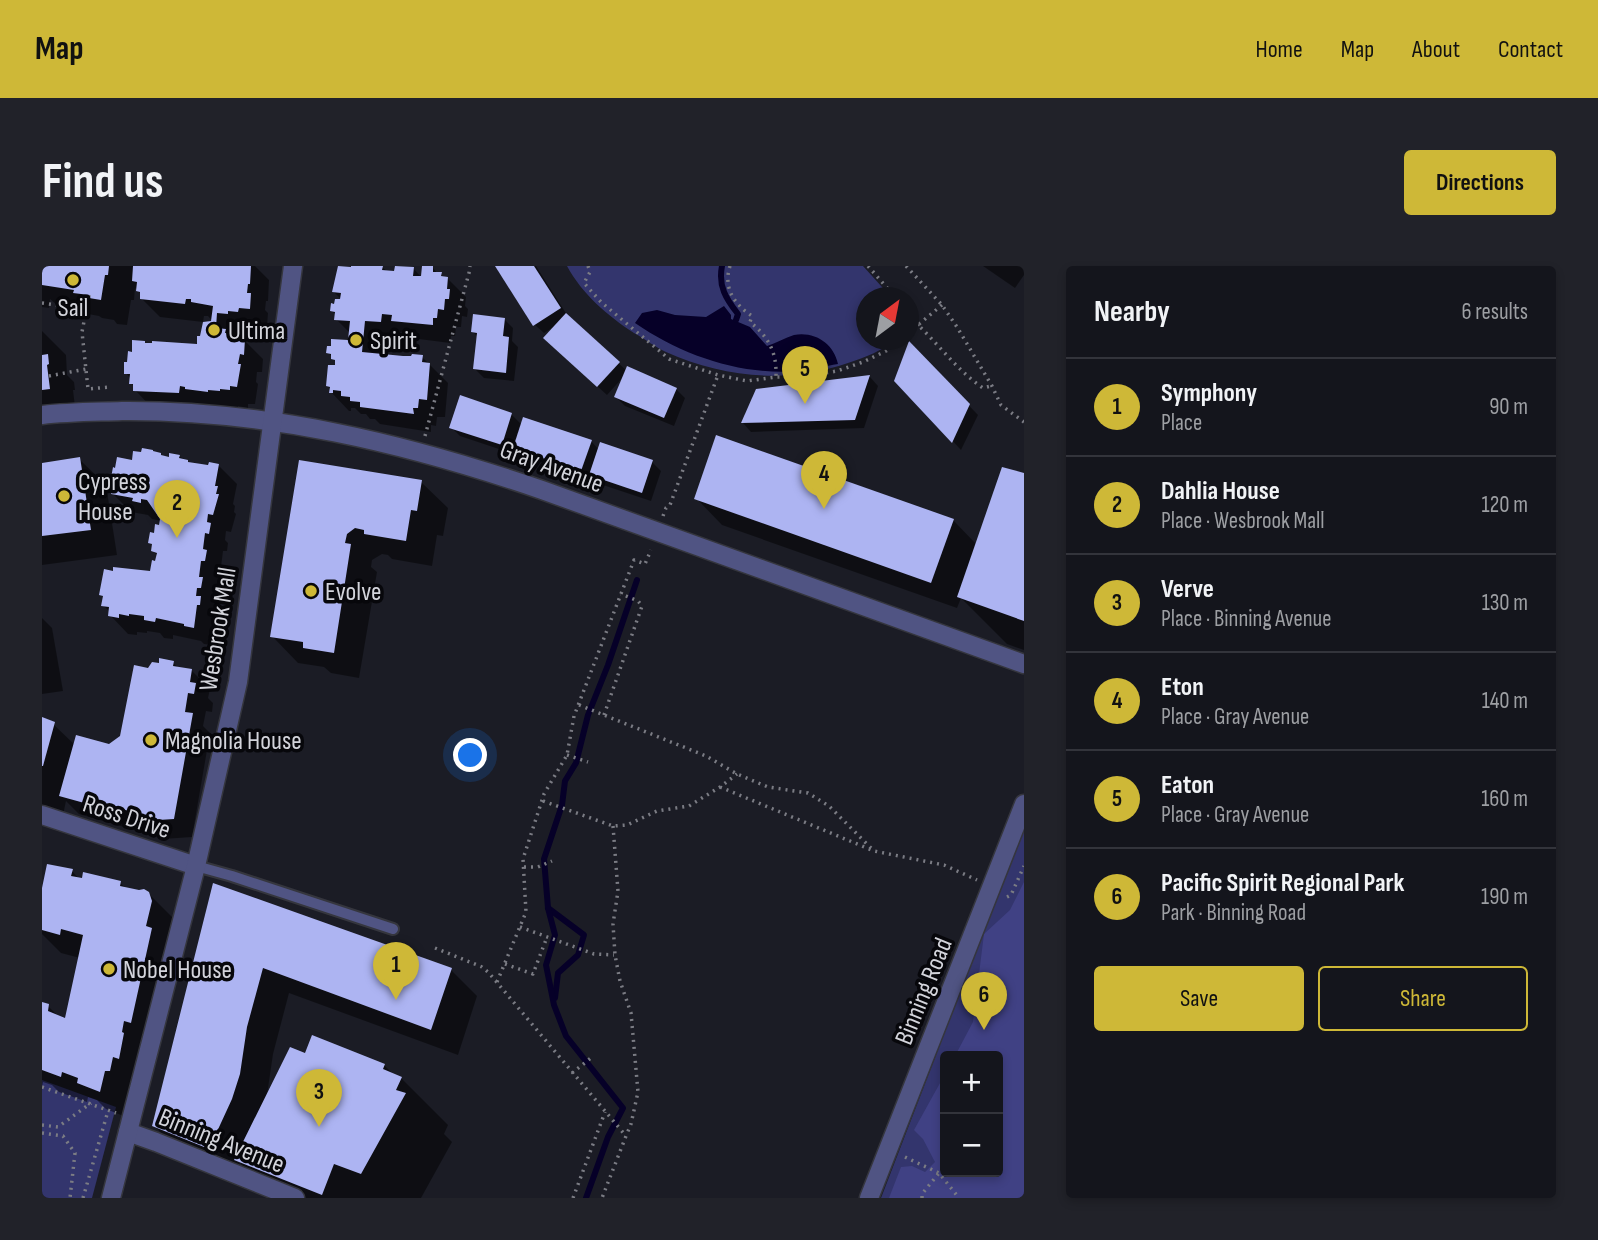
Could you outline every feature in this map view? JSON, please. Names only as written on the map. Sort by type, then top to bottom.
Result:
[{"type":"street","name":"Wesbrook Mall","points":[[111,1198],[196,866],[237,682],[293,266]]},
{"type":"street","name":"Gray Avenue","points":[[42,415],[112,411],[190,412],[273,421],[422,452],[495,474],[1024,664]]},
{"type":"street","name":"Binning Road","points":[[869,1198],[1024,804]]},
{"type":"street","name":"Ross Drive","points":[[42,815],[196,866]]},
{"type":"street","name":"Binning Avenue","points":[[130,1125],[156,1142],[295,1198]]},
{"type":"lane","points":[[196,866],[393,929]]},
{"type":"path","points":[[422,452],[470,266]]},
{"type":"path","points":[[588,266],[590,272],[584,284],[601,302],[669,359],[718,375],[747,381],[837,372],[887,350]]},
{"type":"path","points":[[730,266],[727,285],[732,298],[741,309],[752,316],[750,322],[771,345],[776,377]]},
{"type":"path","points":[[868,266],[886,287]]},
{"type":"path","points":[[906,266],[942,304],[1001,405],[1024,422]]},
{"type":"path","points":[[89,295],[82,332],[88,389],[110,387]]},
{"type":"path","points":[[42,303],[86,309]]},
{"type":"path","points":[[919,324],[942,304]]},
{"type":"path","points":[[919,326],[968,378],[983,388],[992,386]]},
{"type":"path","points":[[49,376],[86,369]]},
{"type":"path","points":[[497,982],[526,912],[523,859],[544,794],[567,755],[574,716],[623,595],[634,560],[645,564],[718,375]]},
{"type":"path","points":[[604,715],[642,606],[638,601],[623,595]]},
{"type":"path","points":[[579,705],[706,756],[737,774],[768,787],[808,793],[829,806],[873,851]]},
{"type":"path","points":[[567,755],[588,762]]},
{"type":"path","points":[[542,801],[613,825],[628,825],[657,811],[689,806],[737,774]]},
{"type":"path","points":[[720,787],[873,851],[944,865],[992,886]]},
{"type":"path","points":[[602,1198],[631,1124],[638,1092],[631,1013],[615,955],[613,924],[618,891],[613,825]]},
{"type":"path","points":[[524,867],[538,867],[552,861]]},
{"type":"path","points":[[520,926],[594,954],[615,955]]},
{"type":"path","points":[[505,964],[533,974],[547,937]]},
{"type":"path","points":[[435,948],[482,967],[574,1071],[626,1136]]},
{"type":"path","points":[[574,1071],[591,1058]]},
{"type":"path","points":[[42,1087],[91,1103],[130,1125]]},
{"type":"path","points":[[42,1125],[58,1127],[91,1103]]},
{"type":"path","points":[[83,1198],[108,1111]]},
{"type":"path","points":[[573,1198],[605,1112]]},
{"type":"path","points":[[58,1127],[75,1153],[70,1198]]},
{"type":"path","points":[[42,1133],[63,1136]]},
{"type":"path","points":[[900,1154],[939,1173],[959,1198]]},
{"type":"path","points":[[922,1198],[922,1194],[939,1173]]},
{"type":"shaded area","points":[[567,266],[863,266],[882,287],[856,287],[856,350],[881,350],[855,361],[802,374],[756,375],[710,368],[666,352],[624,326],[605,312]]},
{"type":"shaded area","points":[[724,306],[731,319],[750,327],[767,346],[794,335],[809,335],[828,345],[838,364],[778,372],[735,367],[693,354],[635,323],[642,313],[657,310],[675,315],[706,317]]},
{"type":"shaded area","points":[[1024,826],[1024,1198],[881,1198]]},
{"type":"shaded area","points":[[1024,882],[1024,1198],[889,1198],[901,1167],[912,1166],[925,1172],[935,1162],[923,1139],[914,1130],[940,1083],[940,1177],[1003,1177],[1003,1051],[958,1051],[973,1022],[984,934],[1010,910]]},
{"type":"shaded area","points":[[42,1080],[116,1107],[92,1198],[42,1198]]},
{"type":"building","name":"Sail","points":[[42,266],[109,266],[101,300],[73,293],[74,290],[42,285]]},
{"type":"building","name":"Ultima","points":[[133,266],[251,266],[247,293],[251,293],[250,309],[239,308],[238,312],[228,311],[228,314],[217,313],[216,328],[226,329],[225,333],[235,333],[235,338],[245,339],[244,355],[240,354],[238,364],[241,364],[237,387],[230,386],[230,390],[208,392],[180,386],[179,393],[133,391],[133,384],[129,384],[130,374],[124,374],[128,351],[132,352],[132,340],[145,343],[152,341],[197,344],[197,336],[200,336],[203,322],[211,321],[213,306],[191,302],[191,299],[186,299],[185,304],[140,299],[140,292],[136,291],[137,282],[132,281]]},
{"type":"building","name":"Spirit","points":[[338,266],[383,266],[382,270],[394,271],[395,266],[414,267],[413,276],[421,276],[422,266],[433,266],[433,272],[442,272],[441,276],[448,277],[449,299],[445,299],[444,310],[438,309],[433,325],[391,321],[392,315],[382,314],[381,322],[365,321],[362,352],[423,355],[422,362],[430,363],[427,400],[419,399],[418,408],[413,408],[414,414],[360,407],[360,402],[341,396],[341,391],[333,390],[333,393],[329,393],[330,387],[326,386],[328,365],[335,365],[335,360],[331,359],[331,354],[326,353],[327,346],[331,346],[331,339],[348,340],[350,321],[334,320],[335,312],[330,311],[331,303],[334,304],[335,299],[340,299],[341,293],[332,292]]},
{"type":"building","points":[[495,266],[534,266],[561,308],[533,326]]},
{"type":"building","points":[[566,313],[620,362],[597,387],[543,338]]},
{"type":"building","points":[[473,314],[505,318],[503,336],[509,337],[506,373],[473,369],[477,333],[471,332]]},
{"type":"building","points":[[906,350],[918,350],[970,404],[952,443],[894,381]]},
{"type":"building","name":"Sail","points":[[48,354],[50,389],[42,390],[42,355]]},
{"type":"building","points":[[627,366],[677,388],[664,418],[614,397]]},
{"type":"building","points":[[870,375],[855,420],[741,423],[756,389]]},
{"type":"building","points":[[460,395],[512,413],[502,445],[449,428]]},
{"type":"building","points":[[523,417],[592,440],[581,471],[513,448]]},
{"type":"building","points":[[716,435],[954,519],[931,583],[694,499]]},
{"type":"building","points":[[600,442],[653,460],[642,493],[589,475]]},
{"type":"building","points":[[142,448],[169,457],[169,453],[180,455],[179,458],[188,462],[219,464],[215,486],[218,486],[216,494],[219,494],[213,515],[208,514],[207,522],[211,523],[209,534],[205,533],[203,549],[207,550],[205,561],[201,561],[199,577],[203,577],[201,588],[197,588],[196,596],[201,596],[194,628],[156,618],[155,622],[144,620],[144,616],[108,616],[109,607],[101,606],[103,596],[99,595],[104,569],[113,571],[113,567],[150,571],[152,560],[155,561],[157,553],[151,551],[152,544],[148,543],[150,532],[154,533],[155,524],[159,525],[160,519],[147,500],[141,499],[141,503],[132,501],[133,498],[111,494],[112,485],[116,486],[117,479],[111,478],[117,457],[132,460],[133,451],[141,452]]},
{"type":"building","name":"Cypress House","points":[[80,457],[91,530],[42,536],[42,463]]},
{"type":"building","name":"Evolve","points":[[299,460],[422,480],[417,511],[411,510],[406,541],[364,534],[364,530],[355,528],[347,534],[345,543],[351,544],[334,653],[303,648],[303,642],[270,637]]},
{"type":"building","points":[[1002,467],[1024,473],[1024,621],[957,597]]},
{"type":"building","name":"Magnolia House","points":[[159,658],[174,661],[173,666],[192,669],[190,682],[196,683],[194,694],[188,693],[185,712],[193,713],[174,819],[143,821],[140,814],[107,805],[106,809],[59,796],[76,735],[109,744],[120,736],[134,665],[148,668],[152,662],[159,663]]},
{"type":"building","points":[[42,717],[55,722],[43,766],[42,766]]},
{"type":"building","name":"Nobel House","points":[[47,864],[73,869],[71,876],[82,878],[83,872],[121,881],[120,886],[144,889],[149,892],[152,901],[146,926],[152,928],[131,1023],[124,1021],[119,1059],[113,1057],[110,1071],[105,1071],[100,1092],[77,1083],[78,1078],[62,1072],[61,1077],[42,1070],[42,1002],[49,1004],[48,1011],[65,1018],[83,935],[61,929],[60,935],[42,930],[42,888]]},
{"type":"building","points":[[213,883],[452,968],[431,1030],[263,968],[247,1027],[240,1074],[232,1099],[209,1149],[152,1126]]},
{"type":"building","points":[[312,1035],[385,1064],[383,1069],[402,1077],[396,1090],[406,1093],[361,1174],[334,1164],[322,1195],[234,1160],[290,1047],[305,1053]]},
{"type":"waterway","points":[[722,266],[722,286],[738,314],[736,320]]},
{"type":"waterway","points":[[586,1198],[608,1137],[623,1108],[566,1036],[554,1005],[546,965],[555,935],[548,908],[544,859],[562,805],[565,781],[576,763],[588,715],[637,580]]},
{"type":"waterway","points":[[548,908],[584,935],[578,955],[558,973],[555,998]]},
{"type":"place","name":"Sail","points":[[73,280]]},
{"type":"place","name":"Ultima","points":[[214,330]]},
{"type":"place","name":"Spirit","points":[[356,340]]},
{"type":"place","name":"Eaton","points":[[805,404]]},
{"type":"place","name":"Cypress House","points":[[64,496]]},
{"type":"place","name":"Eton","points":[[824,509]]},
{"type":"place","name":"Dahlia House","points":[[177,538]]},
{"type":"place","name":"Evolve","points":[[311,591]]},
{"type":"place","name":"Magnolia House","points":[[151,740]]},
{"type":"place","name":"Nobel House","points":[[109,969]]},
{"type":"place","name":"Symphony","points":[[396,1000]]},
{"type":"place","name":"Pacific Spirit Regional Park","points":[[984,1030]]},
{"type":"place","name":"Verve","points":[[319,1127]]}]
